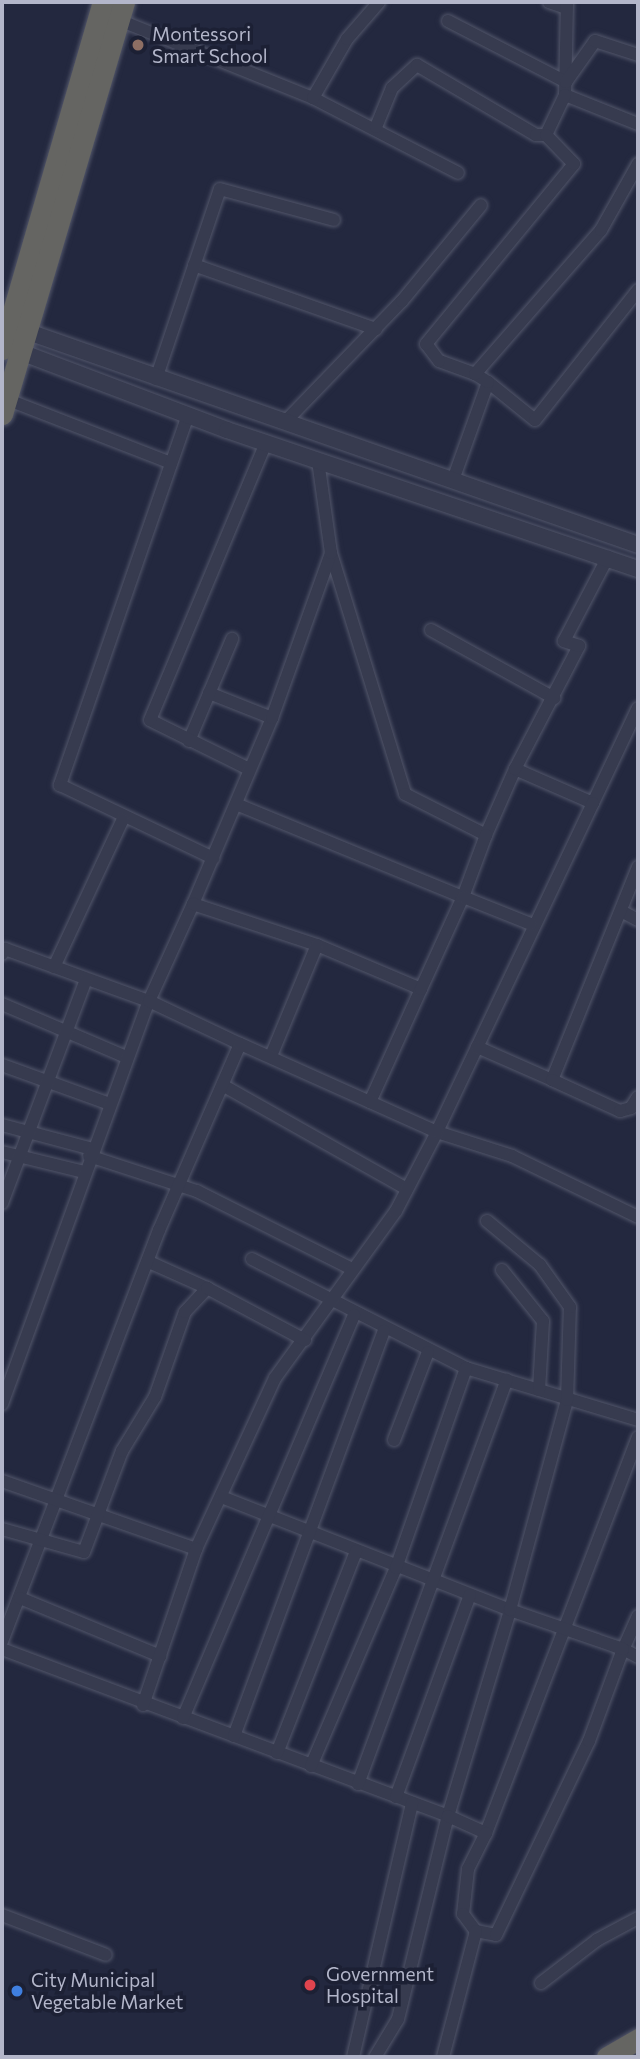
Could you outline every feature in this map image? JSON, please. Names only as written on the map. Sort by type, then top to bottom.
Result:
[{"type":"highway","points":[[4,406],[9,340],[103,2]]},
{"type":"highway","points":[[9,340],[121,11]]},
{"type":"highway","points":[[607,2057],[638,2039]]},
{"type":"street","points":[[313,98],[347,39],[379,2]]},
{"type":"street","points":[[549,2],[567,5],[565,88]]},
{"type":"street","points":[[121,11],[376,127],[458,173]]},
{"type":"street","points":[[448,21],[565,88],[638,124]]},
{"type":"street","points":[[546,135],[565,88],[595,41],[638,55]]},
{"type":"street","points":[[376,127],[392,88],[421,65],[546,135],[574,164],[426,344],[439,361],[475,374],[488,382],[535,421],[638,290]]},
{"type":"street","points":[[475,374],[601,230],[638,164]]},
{"type":"street","points":[[156,379],[223,187],[334,220]]},
{"type":"street","points":[[285,422],[376,329],[481,205]]},
{"type":"street","points":[[194,265],[376,329]]},
{"type":"street","points":[[9,340],[156,379],[638,544]]},
{"type":"street","points":[[9,340],[188,415],[638,569]]},
{"type":"street","points":[[453,480],[488,382]]},
{"type":"street","points":[[4,406],[171,463]]},
{"type":"street","points":[[188,415],[60,780],[62,789],[213,858]]},
{"type":"street","points":[[249,769],[153,724],[151,717],[266,443]]},
{"type":"street","points":[[318,460],[331,553],[405,794],[486,835]]},
{"type":"street","points":[[2,1404],[107,1103],[272,718],[331,553]]},
{"type":"street","points":[[370,1102],[463,897],[515,769],[579,646],[564,641],[608,557]]},
{"type":"street","points":[[431,630],[554,698]]},
{"type":"street","points":[[189,741],[232,639]]},
{"type":"street","points":[[209,693],[272,718]]},
{"type":"street","points":[[143,1705],[196,1549],[275,1378],[407,1189],[477,1047],[531,923],[638,708]]},
{"type":"street","points":[[515,769],[593,803]]},
{"type":"street","points":[[236,804],[531,923]]},
{"type":"street","points":[[54,967],[123,819]]},
{"type":"street","points":[[552,1080],[638,867]]},
{"type":"street","points":[[192,904],[317,945],[421,989]]},
{"type":"street","points":[[621,911],[638,920]]},
{"type":"street","points":[[271,1056],[317,945]]},
{"type":"street","points":[[2,954],[5,949],[149,1001],[437,1132],[512,1156],[638,1217]]},
{"type":"street","points":[[2,1203],[45,1081],[86,979]]},
{"type":"street","points":[[2,1004],[126,1057]]},
{"type":"street","points":[[2,1641],[41,1543],[52,1500],[240,1044]]},
{"type":"street","points":[[477,1047],[620,1111],[631,1108],[638,1097]]},
{"type":"street","points":[[2,1065],[107,1103]]},
{"type":"street","points":[[224,1086],[407,1189]]},
{"type":"street","points":[[2,1125],[91,1152],[183,1185],[352,1269]]},
{"type":"street","points":[[2,1152],[84,1172]]},
{"type":"street","points":[[375,2057],[398,2019],[448,1815],[510,1610],[567,1400],[571,1323],[566,1294],[486,1221]]},
{"type":"street","points":[[252,1259],[384,1331],[466,1368],[638,1420]]},
{"type":"street","points":[[149,1262],[207,1288],[304,1340]]},
{"type":"street","points":[[502,1270],[543,1321],[539,1390]]},
{"type":"street","points":[[2,1529],[80,1555],[99,1516],[122,1451],[155,1397],[185,1312],[207,1288]]},
{"type":"street","points":[[183,1718],[354,1315]]},
{"type":"street","points":[[234,1736],[306,1531],[384,1331]]},
{"type":"street","points":[[394,1440],[428,1352]]},
{"type":"street","points":[[311,1766],[396,1567],[466,1368]]},
{"type":"street","points":[[358,1784],[435,1582],[507,1380]]},
{"type":"street","points":[[638,1437],[486,1833],[468,1869],[463,1914],[476,1931],[496,1934],[589,1741],[638,1616]]},
{"type":"street","points":[[2,1481],[196,1549]]},
{"type":"street","points":[[222,1497],[396,1567],[510,1610],[565,1627],[638,1657]]},
{"type":"street","points":[[277,1753],[356,1551]]},
{"type":"street","points":[[396,1797],[470,1595]]},
{"type":"street","points":[[20,1598],[160,1656]]},
{"type":"street","points":[[2,1649],[143,1705],[448,1815],[486,1833]]},
{"type":"street","points":[[353,2057],[412,1803]]},
{"type":"street","points":[[2,1915],[106,1955]]},
{"type":"street","points":[[541,1983],[638,1918]]},
{"type":"street","points":[[443,2057],[476,1931]]},
{"type":"place","name":"Montessori Smart School","points":[[138,45]]},
{"type":"place","name":"Government Hospital","points":[[310,1985]]},
{"type":"place","name":"City Municipal Vegetable Market","points":[[17,1991]]}]
